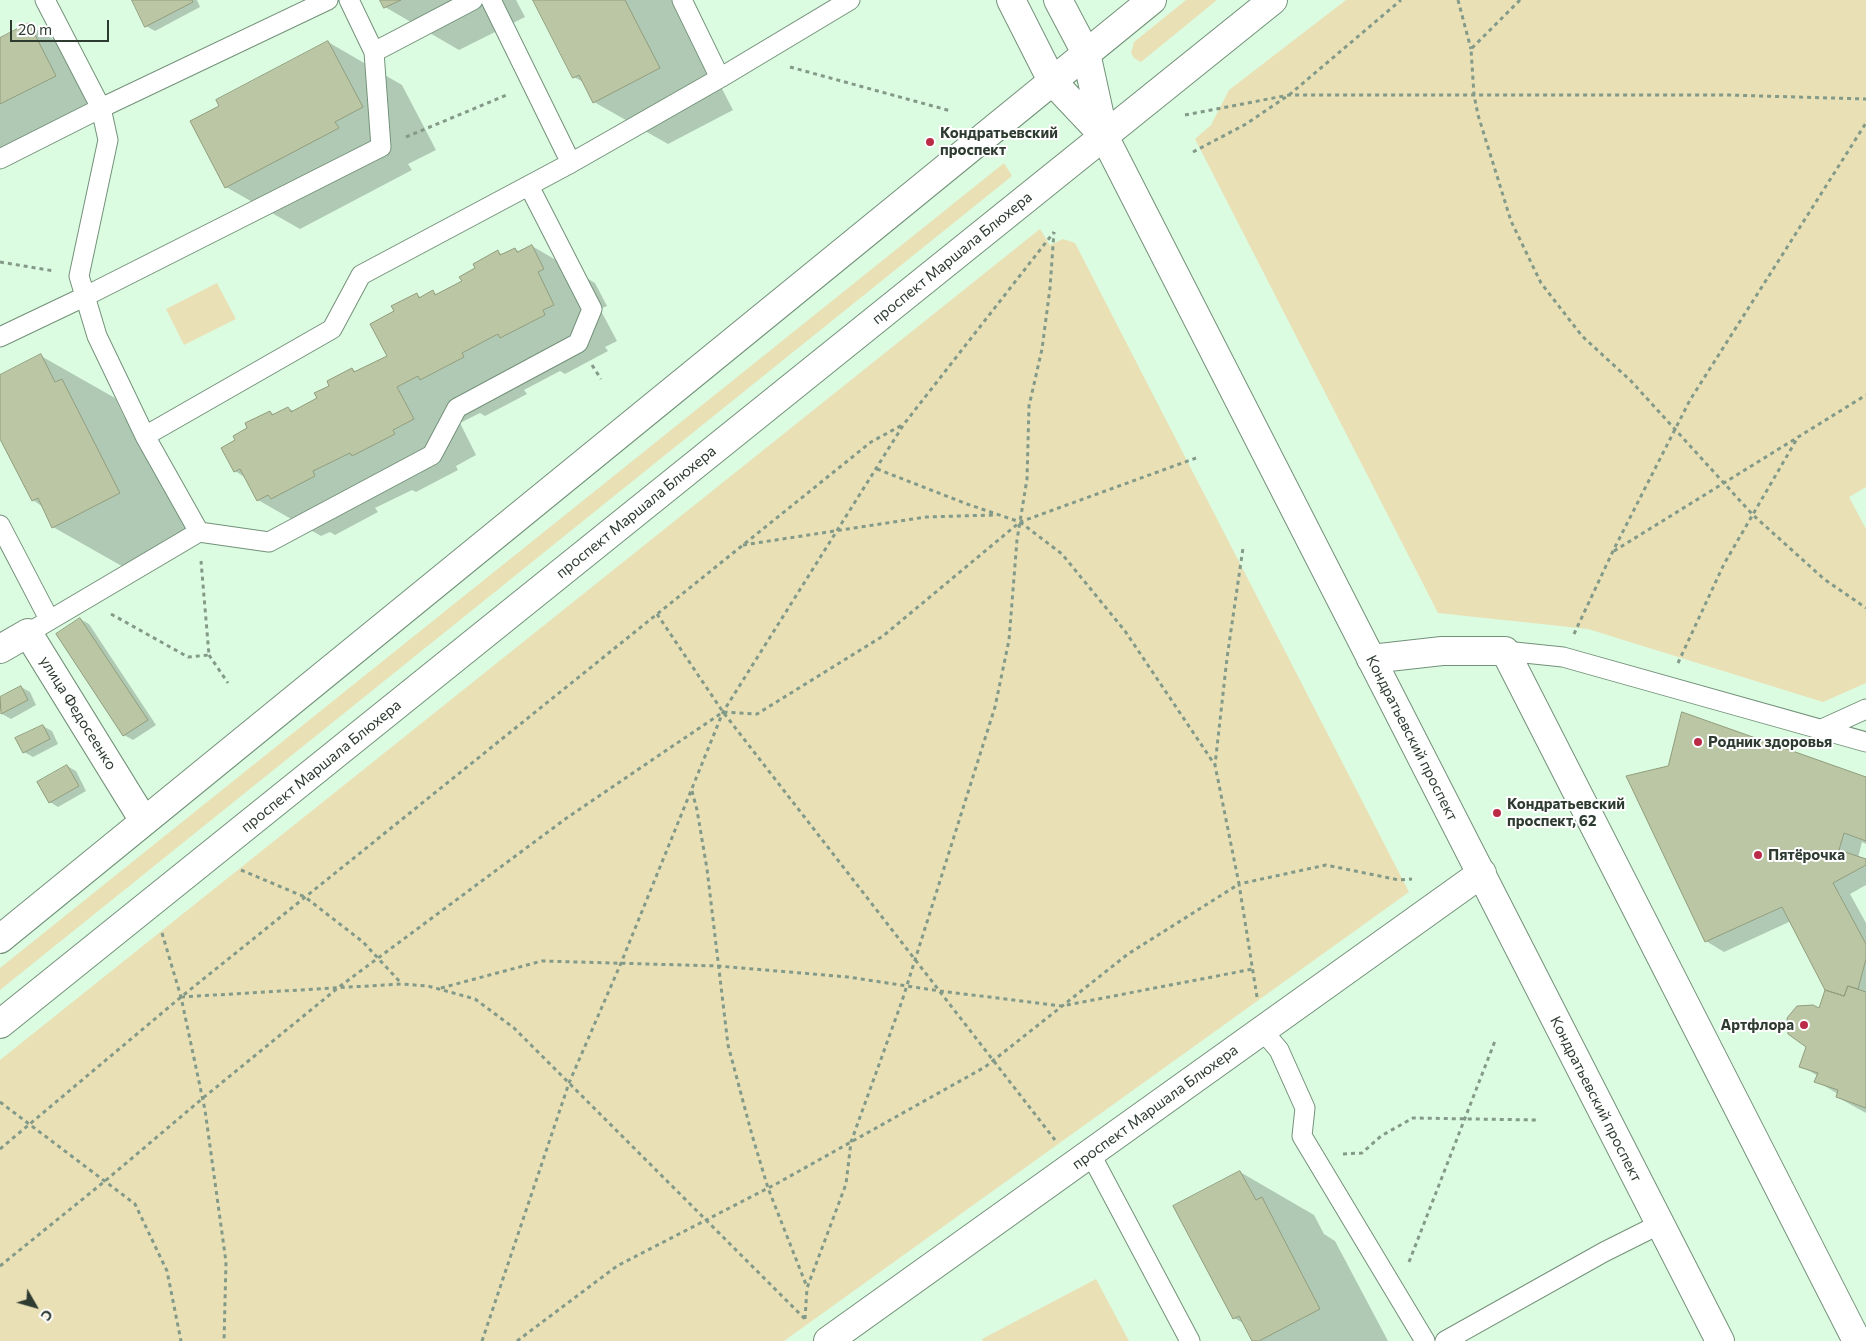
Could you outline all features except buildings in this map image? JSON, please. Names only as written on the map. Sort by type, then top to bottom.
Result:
[{"type":"main road","name":"Кондратьевский проспект","points":[[1011,0],[1052,80],[1104,136]]},
{"type":"main road","name":"Кондратьевский проспект","points":[[1058,0],[1086,53],[1104,136],[1720,1341]]},
{"type":"main road","points":[[0,939],[1152,0]]},
{"type":"main road","name":"проспект Маршала Блюхера","points":[[0,1024],[1273,0]]},
{"type":"main road","points":[[0,648],[39,626]]},
{"type":"main road","name":"улица Федосеенко","points":[[39,626],[144,821]]},
{"type":"main road","points":[[1372,659],[1442,651],[1505,651],[1857,1341]]},
{"type":"main road","name":"проспект Маршала Блюхера","points":[[820,1333],[1082,1159],[1482,873]]},
{"type":"lane","points":[[45,0],[101,108],[108,140],[79,276],[97,336],[146,436],[198,532]]},
{"type":"lane","points":[[0,159],[101,108],[328,0]]},
{"type":"lane","points":[[0,337],[86,296],[382,147],[374,52],[349,0]]},
{"type":"lane","points":[[374,52],[473,0]]},
{"type":"lane","points":[[491,0],[571,163]]},
{"type":"lane","points":[[682,0],[720,78]]},
{"type":"lane","points":[[146,436],[332,329],[361,275],[571,163],[720,78],[850,0]]},
{"type":"lane","points":[[0,525],[39,626],[198,532],[269,542],[432,455],[457,408],[578,343],[592,309],[529,186]]},
{"type":"lane","points":[[1505,651],[1563,657],[1866,742]]},
{"type":"lane","points":[[1822,729],[1866,708]]},
{"type":"lane","points":[[1262,1030],[1279,1050],[1305,1108],[1302,1136],[1425,1341]]},
{"type":"lane","points":[[1082,1159],[1190,1341]]},
{"type":"lane","points":[[1446,1341],[1604,1252],[1660,1224]]},
{"type":"path","points":[[1193,152],[1246,124],[1289,95],[1401,0]]},
{"type":"path","points":[[1458,0],[1471,49],[1474,95],[1478,115],[1511,221],[1541,283],[1582,336],[1631,381],[1753,514],[1824,579],[1866,608]]},
{"type":"path","points":[[1471,49],[1520,0]]},
{"type":"path","points":[[754,57],[951,111]]},
{"type":"path","points":[[382,147],[533,84]]},
{"type":"path","points":[[1185,115],[1289,95],[1728,95],[1866,99]]},
{"type":"path","points":[[1563,657],[1613,551],[1690,400],[1866,123]]},
{"type":"path","points":[[482,1341],[569,1083],[621,964],[723,712],[904,424],[1054,232],[1050,288],[1042,349],[1029,406],[1027,480],[1020,522],[1009,640],[995,707],[907,986],[851,1142],[846,1184],[807,1288],[805,1319]]},
{"type":"path","points":[[0,262],[79,276]]},
{"type":"path","points":[[1613,551],[1866,395]]},
{"type":"path","points":[[0,1149],[181,997],[656,614],[871,442],[904,424]]},
{"type":"path","points":[[1668,686],[1724,564],[1798,437]]},
{"type":"path","points":[[0,1266],[340,987],[568,817],[723,712],[757,714],[883,636],[1020,522],[1196,458]]},
{"type":"path","points":[[876,469],[1020,522],[1062,554],[1125,631],[1215,765]]},
{"type":"path","points":[[743,545],[926,517],[998,514]]},
{"type":"path","points":[[198,532],[209,655],[228,682]]},
{"type":"path","points":[[1243,548],[1227,658],[1215,765],[1239,884],[1262,1030]]},
{"type":"path","points":[[84,599],[188,658],[209,655]]},
{"type":"path","points":[[656,614],[723,712],[914,959],[993,1060],[1082,1159]]},
{"type":"path","points":[[692,790],[707,869],[728,1045],[768,1188],[807,1288]]},
{"type":"path","points":[[209,856],[305,897],[363,942],[401,984]]},
{"type":"path","points":[[517,1341],[617,1266],[768,1188],[985,1067],[1128,954],[1239,884],[1326,865],[1399,880],[1412,879]]},
{"type":"path","points":[[153,901],[181,997],[203,1098],[226,1262],[224,1341]]},
{"type":"path","points":[[441,988],[542,961],[718,966],[848,977],[940,991],[1062,1006],[1253,969]]},
{"type":"path","points":[[181,997],[401,984],[441,988],[475,999],[514,1028],[820,1333]]},
{"type":"path","points":[[1396,1294],[1495,1041]]},
{"type":"path","points":[[0,1102],[135,1204],[167,1271],[181,1341]]},
{"type":"path","points":[[1325,1174],[1341,1154],[1362,1153],[1381,1136],[1414,1118],[1536,1120]]},
{"type":"shaded area","points":[[1186,0],[1217,0],[1141,62],[1134,58],[1131,53],[1134,42]]},
{"type":"shaded area","points":[[1346,0],[1866,0],[1866,487],[1849,497],[1866,529],[1866,683],[1823,702],[1588,629],[1438,613],[1195,139],[1211,125],[1229,90]]},
{"type":"shaded area","points":[[1004,163],[1012,176],[0,990],[0,968]]},
{"type":"shaded area","points":[[1040,229],[1050,245],[1063,239],[1075,243],[1409,892],[784,1341],[0,1341],[0,1060]]},
{"type":"shaded area","points":[[217,283],[236,319],[184,345],[166,309]]},
{"type":"shaded area","points":[[1096,1279],[1129,1341],[983,1341],[982,1339]]},
{"type":"place","name":"Кондратьевский проспект","points":[[930,142]]},
{"type":"place","name":"Родник здоровья","points":[[1698,742]]},
{"type":"place","name":"Кондратьевский проспект, 62","points":[[1497,813]]},
{"type":"place","name":"Пятёрочка","points":[[1758,855]]},
{"type":"place","name":"Артфлора","points":[[1804,1025]]}]
